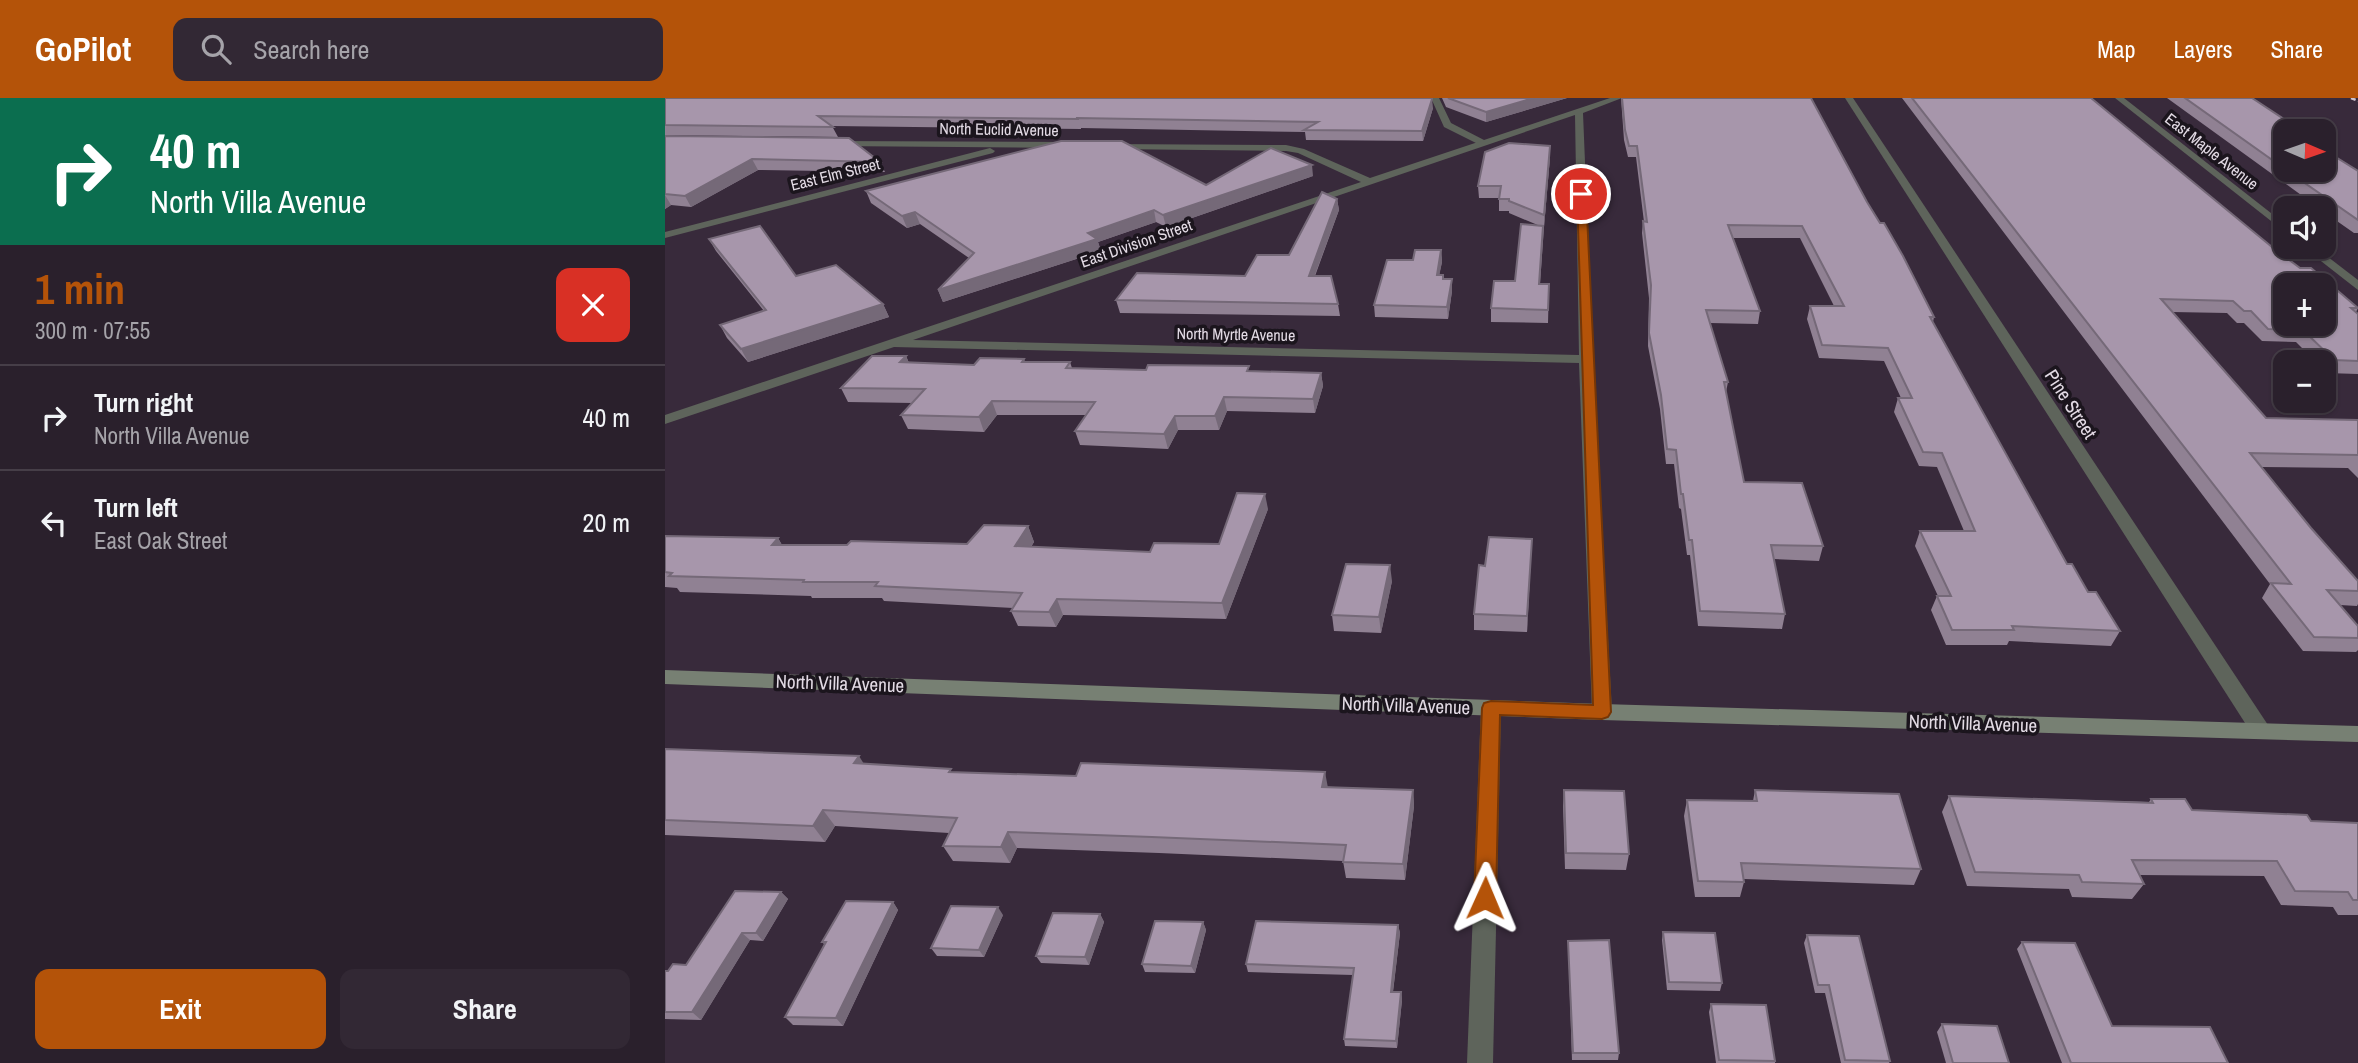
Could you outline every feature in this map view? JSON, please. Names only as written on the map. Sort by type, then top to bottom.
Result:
[{"type":"street","name":"East Division Street","points":[[665,420],[885,343],[1618,98]]},
{"type":"street","name":"Pine Street","points":[[1849,98],[2261,731]]},
{"type":"street","name":"East Maple Avenue","points":[[2119,98],[2273,220]]},
{"type":"street","points":[[1434,99],[1447,125],[1483,143]]},
{"type":"street","points":[[1579,111],[1586,359],[1602,712]]},
{"type":"street","name":"North Euclid Avenue","points":[[821,143],[1082,146]]},
{"type":"street","name":"East Elm Street","points":[[665,235],[1014,145]]},
{"type":"street","points":[[1095,146],[1286,148],[1301,151],[1369,181]]},
{"type":"street","points":[[2323,259],[2358,286]]},
{"type":"street","name":"North Myrtle Avenue","points":[[885,343],[1586,359]]},
{"type":"street","name":"North Villa Avenue","points":[[665,677],[1602,712],[2358,734]]},
{"type":"street","points":[[1480,1063],[1491,708]]},
{"type":"building","points":[[665,98],[1432,99],[1422,131],[1304,130],[1318,122],[1076,118],[1079,119],[818,116],[833,127],[665,125]]},
{"type":"building","points":[[1448,98],[1534,98],[1486,112]]},
{"type":"building","points":[[1622,98],[1811,98],[1867,202],[1880,223],[1884,223],[1903,256],[1934,317],[1930,317],[2067,564],[2072,564],[2088,592],[2096,592],[2120,631],[2012,626],[2014,630],[1952,630],[1937,596],[1951,596],[1920,531],[1975,531],[1942,453],[1923,452],[1898,398],[1912,398],[1888,348],[1822,345],[1810,306],[1844,306],[1802,226],[1728,225],[1760,311],[1706,310],[1728,382],[1724,382],[1744,482],[1802,483],[1823,546],[1771,545],[1785,614],[1700,611],[1692,540],[1689,540],[1676,450],[1667,449],[1661,395],[1649,333],[1651,285],[1643,221],[1647,222],[1637,146],[1629,146]]},
{"type":"building","points":[[1912,98],[2091,98],[2273,248],[2273,259],[2288,259],[2300,268],[2311,268],[2317,273],[2273,273],[2273,329],[2268,329],[2251,311],[2244,311],[2233,301],[2161,299],[2266,418],[2358,420],[2358,455],[2250,453],[2358,581],[2358,591],[2327,590],[2358,626],[2358,638],[2314,637],[2271,583],[2291,584]]},
{"type":"building","points":[[2185,98],[2252,98],[2284,119],[2273,119],[2273,160]]},
{"type":"building","points":[[665,136],[849,138],[880,162],[752,159],[685,196],[665,194]]},
{"type":"building","points":[[1061,141],[1122,141],[1206,185],[1271,148],[1312,165],[1163,215],[1154,210],[1088,233],[1097,239],[938,290],[974,253],[915,212],[902,216],[866,191]]},
{"type":"building","points":[[1509,143],[1550,146],[1544,215],[1509,199],[1499,199],[1501,186],[1478,186],[1485,152]]},
{"type":"building","points":[[2336,157],[2358,171],[2358,220],[2336,205],[2336,196],[2323,196],[2303,182],[2336,182]]},
{"type":"building","points":[[1322,192],[1337,199],[1309,276],[1331,276],[1338,304],[1116,300],[1137,273],[1245,276],[1257,255],[1289,255]]},
{"type":"building","points":[[1521,224],[1543,226],[1539,284],[1549,284],[1548,310],[1491,308],[1494,281],[1515,281]]},
{"type":"building","points":[[760,226],[796,276],[836,265],[883,304],[741,349],[720,325],[766,310],[709,239]]},
{"type":"building","points":[[1415,250],[1441,250],[1437,275],[1443,275],[1443,279],[1452,279],[1447,307],[1374,305],[1387,260],[1413,260]]},
{"type":"building","points":[[2336,289],[2358,308],[2351,308],[2358,314],[2358,361],[2336,360],[2336,350],[2324,350],[2309,336],[2336,336]]},
{"type":"building","points":[[872,356],[906,356],[900,362],[974,365],[980,358],[1024,359],[1022,362],[1070,362],[1066,368],[1146,370],[1148,365],[1249,366],[1247,371],[1321,373],[1313,399],[1224,397],[1215,416],[1175,416],[1164,434],[1075,431],[1095,402],[992,401],[979,417],[901,415],[925,389],[841,388]]},
{"type":"building","points":[[1237,493],[1265,494],[1222,603],[1057,599],[1049,612],[1011,611],[1022,593],[875,586],[878,582],[803,582],[804,580],[669,576],[672,573],[665,572],[665,536],[778,538],[772,545],[847,545],[851,541],[967,544],[984,525],[1028,526],[1015,546],[1150,552],[1154,543],[1219,544]]},
{"type":"building","points":[[1489,537],[1532,539],[1527,616],[1474,614],[1479,565],[1485,566]]},
{"type":"building","points":[[1346,564],[1390,565],[1379,617],[1332,615]]},
{"type":"building","points":[[665,749],[859,756],[854,763],[951,769],[949,772],[1076,776],[1081,763],[1325,772],[1322,787],[1413,790],[1403,864],[1343,862],[1346,845],[1152,837],[1008,832],[1001,847],[943,846],[957,818],[823,810],[813,826],[665,820]]},
{"type":"building","points":[[1564,790],[1624,791],[1629,854],[1566,853]]},
{"type":"building","points":[[1755,790],[1899,794],[1921,869],[1741,863],[1744,882],[1698,881],[1687,800],[1757,801]]},
{"type":"building","points":[[1949,796],[2153,803],[2151,799],[2185,799],[2192,810],[2307,815],[2311,821],[2358,823],[2358,900],[2353,900],[2348,892],[2295,891],[2277,861],[2132,860],[2144,884],[2082,882],[2079,875],[1975,872]]},
{"type":"building","points":[[735,891],[781,892],[756,933],[742,933],[692,1012],[665,1012],[665,971],[673,964],[686,965]]},
{"type":"building","points":[[846,901],[893,902],[836,1018],[785,1017],[826,942],[822,942]]},
{"type":"building","points":[[951,906],[998,907],[979,950],[931,948]]},
{"type":"building","points":[[1053,913],[1100,914],[1085,957],[1036,956]]},
{"type":"building","points":[[1155,921],[1203,922],[1191,966],[1142,964]]},
{"type":"building","points":[[1256,921],[1398,925],[1391,992],[1401,992],[1396,1041],[1344,1039],[1354,968],[1246,964]]},
{"type":"building","points":[[1663,932],[1715,933],[1722,983],[1669,982]]},
{"type":"building","points":[[1807,935],[1859,936],[1890,1061],[1845,1060],[1829,985],[1818,985]]},
{"type":"building","points":[[1609,940],[1619,1053],[1573,1053],[1568,941]]},
{"type":"building","points":[[2022,942],[2075,943],[2112,1026],[2210,1027],[2228,1063],[2071,1063]]},
{"type":"building","points":[[1711,1004],[1766,1005],[1775,1061],[1719,1060]]},
{"type":"building","points":[[1942,1024],[1997,1026],[2009,1063],[1953,1063]]},
{"type":"railway","points":[[2351,98],[2358,101]]},
{"type":"route","points":[[1485,898],[1491,708],[1602,712],[1581,194]]}]
